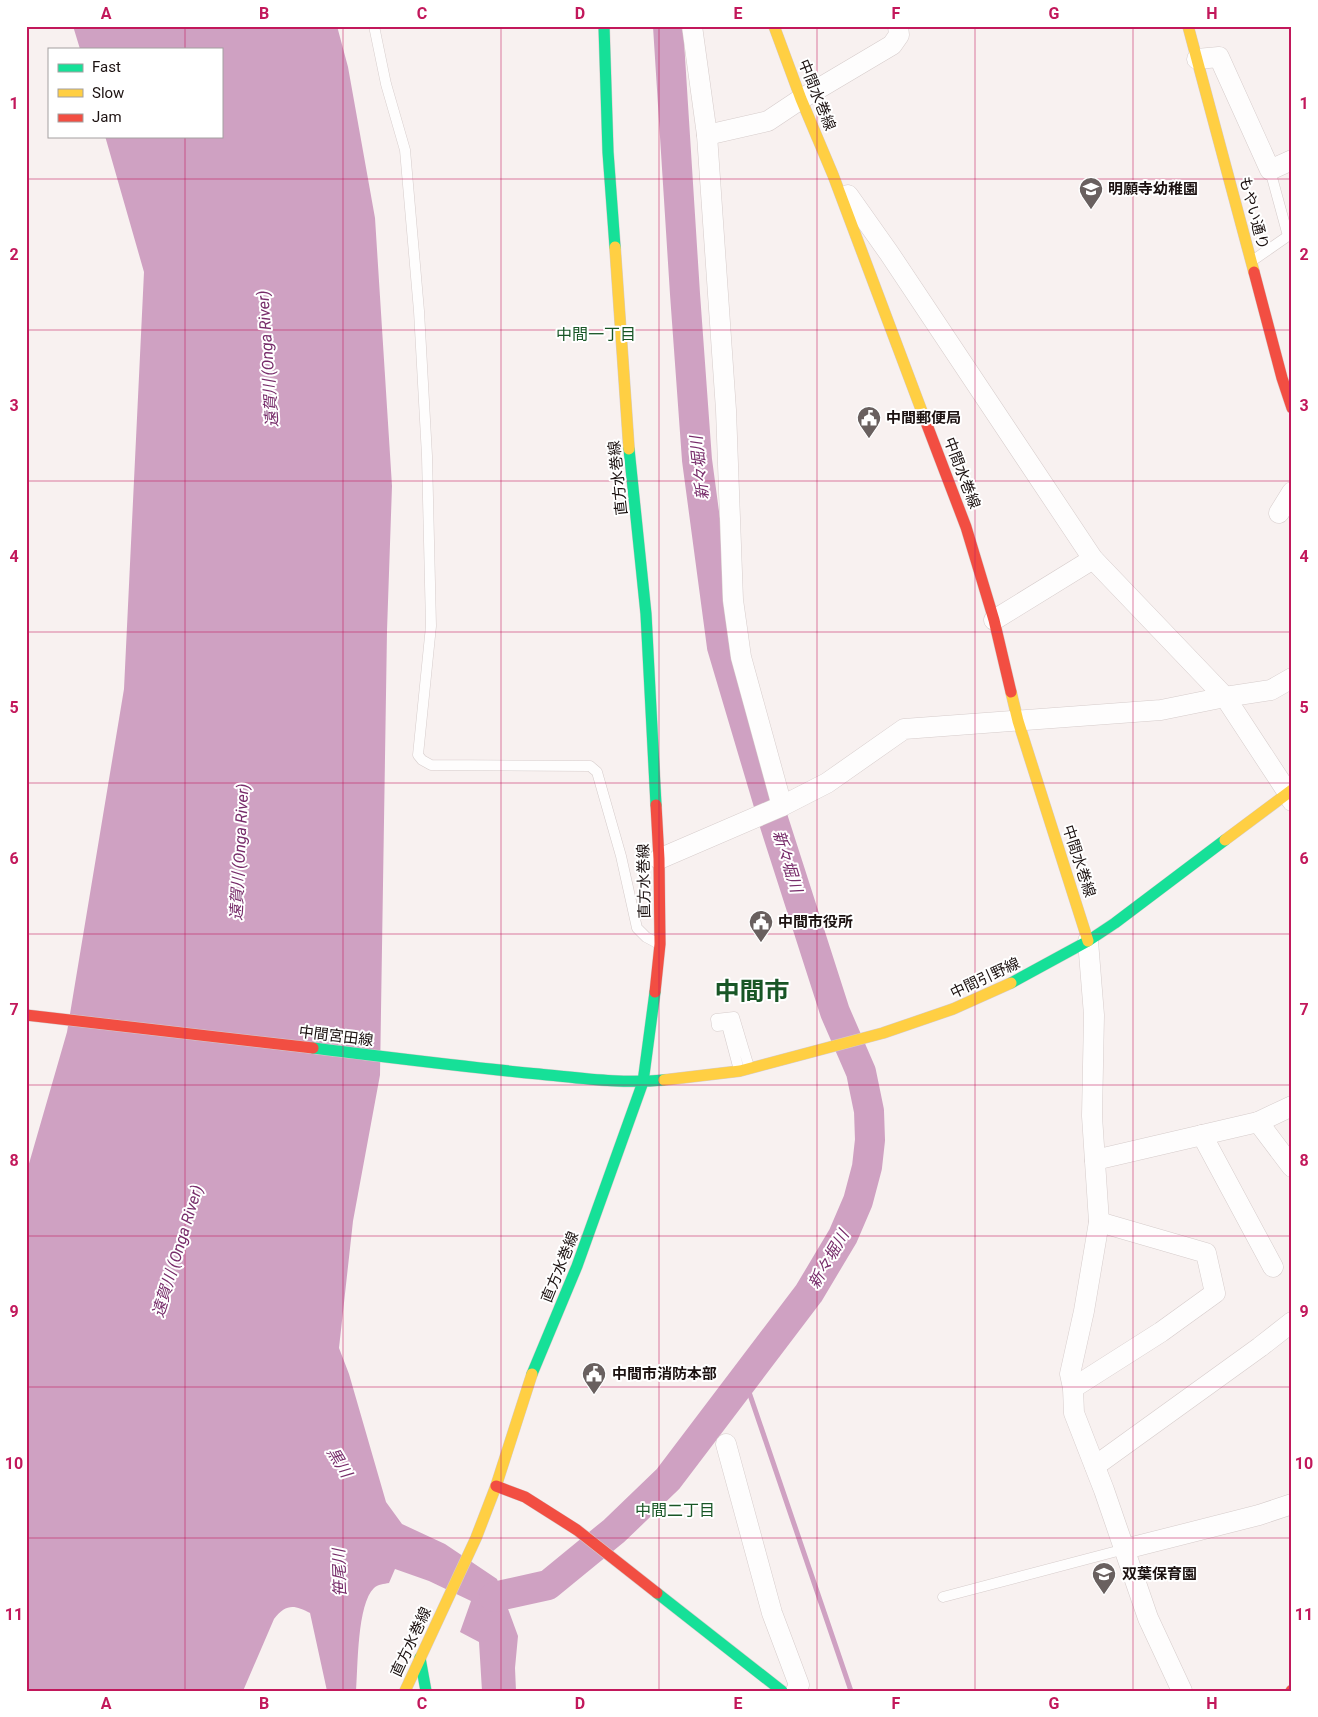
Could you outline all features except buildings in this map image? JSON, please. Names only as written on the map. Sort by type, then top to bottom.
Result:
[{"type":"main road","name":"直方水巻線","points":[[405,1691],[476,1538],[496,1486],[534,1369],[577,1266],[643,1082],[651,1029],[660,944],[659,858],[646,614],[628,436],[609,170],[604,26]]},
{"type":"main road","name":"中間水巻線","points":[[774,26],[801,99],[833,175],[966,527],[994,620],[1018,721],[1088,941]]},
{"type":"main road","name":"もやい通り","points":[[1188,26],[1282,378],[1292,408]]},
{"type":"main road","name":"中間引野線","points":[[643,1082],[744,1070],[883,1033],[953,1010],[1014,982],[1115,924],[1291,795]]},
{"type":"main road","name":"中間宮田線","points":[[26,1014],[506,1070],[610,1081],[643,1082]]},
{"type":"main road","points":[[496,1486],[525,1496],[577,1530],[614,1561],[782,1691]]},
{"type":"main road","points":[[420,1658],[426,1691]]},
{"type":"street","points":[[692,26],[707,135],[726,410],[733,600],[741,657],[782,806]]},
{"type":"street","points":[[707,135],[768,121],[801,99],[892,45],[899,35],[898,26]]},
{"type":"street","points":[[1197,60],[1219,57],[1270,170],[1292,160]]},
{"type":"street","points":[[833,175],[889,253],[1093,559],[1225,697],[1291,795]]},
{"type":"street","points":[[1279,513],[1292,492]]},
{"type":"street","points":[[994,620],[1093,559]]},
{"type":"street","points":[[659,858],[782,806],[827,783],[904,729],[1161,710],[1271,690],[1292,678]]},
{"type":"street","points":[[1088,941],[1094,1015],[1092,1116],[1099,1222],[1084,1310],[1070,1374],[1073,1388],[1074,1413],[1125,1549],[1148,1618],[1182,1691]]},
{"type":"street","points":[[1095,1160],[1258,1122],[1292,1106]]},
{"type":"street","points":[[1258,1122],[1292,1167]]},
{"type":"street","points":[[1202,1136],[1274,1267]]},
{"type":"street","points":[[1073,1388],[1161,1332],[1215,1293],[1206,1253],[1099,1222]]},
{"type":"street","points":[[1095,1466],[1292,1322]]},
{"type":"street","points":[[726,1444],[772,1613],[799,1685],[796,1691]]},
{"type":"street","points":[[1125,1549],[1259,1515],[1292,1504]]},
{"type":"lane","points":[[374,26],[386,84],[405,150],[420,312],[427,456],[431,626],[418,755],[422,760],[431,764],[590,766],[597,772],[621,856],[637,928],[646,937],[660,944]]},
{"type":"lane","points":[[1251,261],[1288,236],[1270,170]]},
{"type":"lane","points":[[734,1017],[744,1070],[727,1025],[717,1026],[716,1019],[734,1017]]},
{"type":"lane","points":[[943,1597],[1125,1549]]},
{"type":"water","points":[[73,26],[337,26],[348,67],[375,218],[392,486],[387,631],[380,1075],[353,1221],[339,1348],[349,1374],[386,1502],[402,1524],[445,1544],[497,1579],[518,1636],[515,1668],[516,1691],[482,1691],[479,1642],[460,1632],[471,1601],[429,1581],[395,1569],[389,1583],[374,1588],[368,1596],[364,1607],[359,1636],[356,1691],[327,1691],[310,1613],[300,1608],[291,1607],[283,1610],[274,1619],[243,1691],[26,1691],[26,1174],[67,1032],[124,689],[144,272],[106,138],[222,138],[222,48],[80,48]]},
{"type":"waterway","name":"新々堀川","points":[[494,1597],[548,1585],[614,1531],[668,1479],[809,1293],[843,1236],[858,1201],[867,1167],[870,1140],[869,1111],[861,1072],[835,1012],[774,822],[722,647],[697,460],[668,26]]},
{"type":"waterway","points":[[742,1382],[749,1392],[851,1691]]},
{"type":"traffic: fast","points":[[604,26],[608,152],[615,247]]},
{"type":"traffic: fast","points":[[629,449],[646,614],[656,805]]},
{"type":"traffic: fast","points":[[1011,983],[1088,941],[1115,923],[1225,840]]},
{"type":"traffic: fast","points":[[532,1374],[577,1266],[643,1082],[655,992]]},
{"type":"traffic: fast","points":[[313,1048],[586,1079],[617,1081],[664,1080]]},
{"type":"traffic: fast","points":[[657,1593],[782,1691]]},
{"type":"traffic: fast","points":[[420,1658],[426,1691]]},
{"type":"traffic: slow","points":[[774,26],[801,99],[833,175],[924,417]]},
{"type":"traffic: slow","points":[[1188,26],[1254,272]]},
{"type":"traffic: slow","points":[[615,247],[629,449]]},
{"type":"traffic: slow","points":[[1011,692],[1018,721],[1088,941]]},
{"type":"traffic: slow","points":[[1225,840],[1292,790]]},
{"type":"traffic: slow","points":[[664,1080],[740,1071],[883,1033],[953,1009],[1011,983]]},
{"type":"traffic: slow","points":[[405,1691],[476,1538],[496,1486],[532,1374]]},
{"type":"traffic: jam","points":[[1254,272],[1282,378],[1292,408]]},
{"type":"traffic: jam","points":[[924,417],[966,527],[994,620],[1011,692]]},
{"type":"traffic: jam","points":[[655,992],[660,944],[656,805]]},
{"type":"traffic: jam","points":[[26,1015],[313,1048]]},
{"type":"traffic: jam","points":[[496,1486],[525,1497],[577,1530],[657,1593]]},
{"type":"place","name":"明願寺幼稚園","points":[[1091,210]]},
{"type":"place","name":"中間郵便局","points":[[869,439]]},
{"type":"place","name":"中間市役所","points":[[761,943]]},
{"type":"place","name":"中間市消防本部","points":[[594,1395]]},
{"type":"place","name":"双葉保育園","points":[[1104,1595]]},
{"type":"district","name":"中間一丁目","points":[[596,334]]},
{"type":"district","name":"中間市","points":[[752,991]]},
{"type":"district","name":"中間二丁目","points":[[675,1510]]},
{"type":"water label","name":"遠賀川 (Onga River)","points":[[267,359]]},
{"type":"water label","name":"遠賀川 (Onga River)","points":[[239,852]]},
{"type":"water label","name":"遠賀川 (Onga River)","points":[[177,1251]]},
{"type":"water label","name":"黒川","points":[[340,1462]]},
{"type":"water label","name":"笹尾川","points":[[339,1573]]}]
